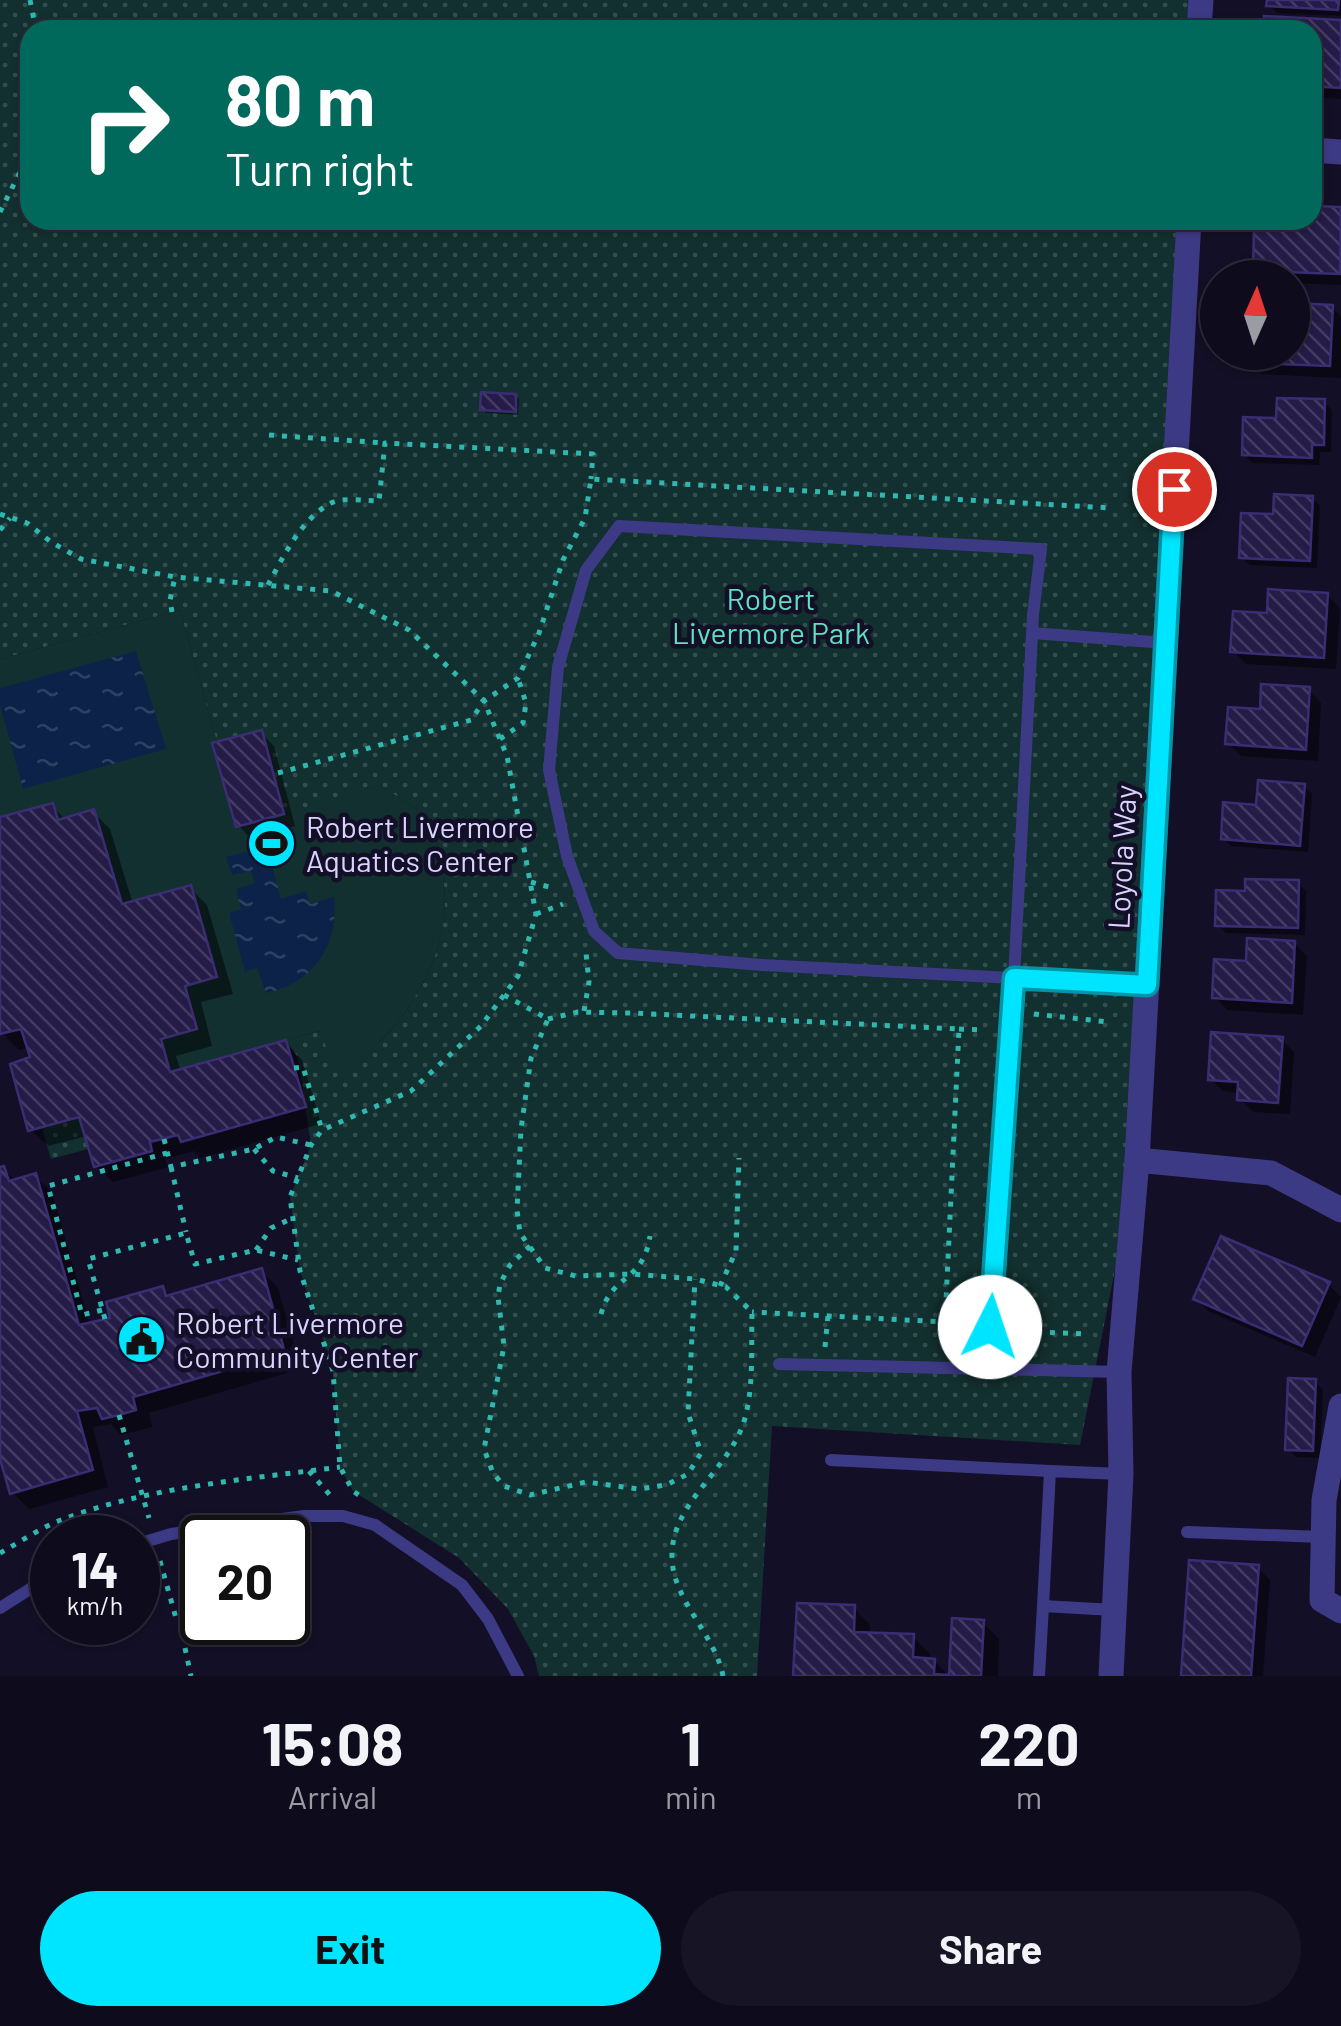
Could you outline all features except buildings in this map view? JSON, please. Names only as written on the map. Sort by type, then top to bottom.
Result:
[{"type":"street","name":"Loyola Way","points":[[1111,1676],[1121,1474],[1119,1372],[1137,1160],[1188,230]]},
{"type":"street","points":[[1137,1160],[1272,1173],[1341,1210]]},
{"type":"street","points":[[1341,1406],[1324,1500],[1322,1537],[1322,1600],[1341,1611]]},
{"type":"lane","points":[[988,1368],[1014,978],[1032,634],[1041,549],[619,526],[586,570],[558,667],[549,770],[567,856],[594,930],[618,953],[762,965],[1014,978],[1147,985]]},
{"type":"lane","points":[[1032,634],[1166,643]]},
{"type":"lane","points":[[779,1364],[1119,1372]]},
{"type":"lane","points":[[831,1460],[1121,1474]]},
{"type":"lane","points":[[1038,1676],[1050,1471]]},
{"type":"lane","points":[[160,1537],[304,1516],[343,1516],[375,1525],[462,1585],[488,1619],[518,1676]]},
{"type":"lane","points":[[1187,1532],[1322,1537]]},
{"type":"lane","points":[[0,1608],[30,1589]]},
{"type":"lane","points":[[1043,1606],[1114,1610]]},
{"type":"path","points":[[0,212],[20,172]]},
{"type":"path","points":[[270,435],[592,454],[591,478]]},
{"type":"path","points":[[268,585],[296,538],[334,502],[379,501],[384,443]]},
{"type":"path","points":[[0,514],[27,523],[82,559],[176,577],[331,591],[408,630],[484,701],[507,756],[536,914],[518,976],[481,1026],[412,1091],[322,1130],[311,1145],[290,1197],[298,1260],[333,1371],[340,1467],[352,1491],[366,1500]]},
{"type":"path","points":[[0,530],[10,518]]},
{"type":"path","points":[[172,612],[170,600],[176,577]]},
{"type":"path","points":[[500,739],[523,723],[526,703],[518,678]]},
{"type":"path","points":[[278,773],[471,720],[484,701]]},
{"type":"path","points":[[531,882],[556,888],[571,917]]},
{"type":"path","points":[[536,914],[564,906]]},
{"type":"path","points":[[584,1012],[589,982],[586,947]]},
{"type":"path","points":[[504,995],[548,1019],[584,1012],[984,1030]]},
{"type":"path","points":[[1034,1014],[1109,1022]]},
{"type":"path","points":[[548,1019],[531,1058],[520,1129],[518,1210],[520,1233],[545,1268],[576,1276],[632,1274],[695,1279],[726,1287],[752,1312],[971,1323]]},
{"type":"path","points":[[945,1322],[959,1029]]},
{"type":"path","points":[[294,1068],[303,1067],[322,1130]]},
{"type":"path","points":[[171,1167],[254,1149],[276,1137],[311,1145]]},
{"type":"path","points":[[164,1138],[196,1264],[256,1250],[298,1260]]},
{"type":"path","points":[[254,1149],[273,1171],[298,1178]]},
{"type":"path","points":[[102,1310],[82,1315],[48,1186],[168,1153]]},
{"type":"path","points":[[720,1286],[736,1251],[739,1158]]},
{"type":"path","points":[[256,1250],[271,1228],[293,1218]]},
{"type":"path","points":[[105,1319],[88,1259],[186,1233]]},
{"type":"path","points":[[602,1314],[607,1292],[647,1258],[650,1236]]},
{"type":"path","points":[[530,1246],[510,1265],[500,1284],[504,1346],[484,1448],[493,1473],[504,1486],[530,1495],[586,1482],[639,1488],[666,1485],[688,1474],[701,1454],[688,1413],[695,1279]]},
{"type":"path","points":[[723,1676],[718,1654],[674,1574],[673,1540],[683,1515],[728,1457],[745,1418],[752,1312]]},
{"type":"path","points":[[824,1364],[828,1315]]},
{"type":"path","points":[[1008,1331],[1086,1334]]},
{"type":"path","points":[[120,1415],[147,1515]]},
{"type":"path","points":[[0,1552],[60,1520],[143,1498],[228,1481],[340,1467]]},
{"type":"path","points":[[309,1471],[317,1488],[331,1495],[352,1491]]},
{"type":"path","points":[[160,1562],[176,1618]]},
{"type":"path","points":[[186,1648],[191,1676]]},
{"type":"green space","name":"Robert Livermore Park","points":[[0,0],[1201,0],[1200,20],[20,20],[20,230],[1188,230],[1137,1160],[1080,1445],[772,1426],[757,1676],[539,1676],[534,1656],[508,1609],[459,1558],[353,1491],[340,1467],[333,1371],[300,1271],[290,1197],[311,1145],[298,1058],[286,1040],[320,1031],[336,1073],[373,1048],[419,991],[438,947],[445,912],[444,885],[430,818],[380,785],[284,814],[262,731],[217,742],[180,610],[0,659]]},
{"type":"green space","name":"Robert Livermore Aquatics Center","points":[[180,610],[236,826],[380,785],[430,818],[440,858],[445,912],[430,969],[390,1031],[373,1049],[335,1074],[319,1031],[170,1072],[161,1039],[197,1029],[185,986],[217,977],[191,886],[122,904],[94,809],[58,820],[52,803],[0,817],[0,659]]},
{"type":"green space","points":[[79,1117],[88,1149],[51,1159],[42,1128]]},
{"type":"water","points":[[136,651],[166,749],[23,789],[0,705],[0,688]]},
{"type":"water","points":[[267,846],[281,899],[306,891],[310,904],[334,897],[334,914],[327,946],[310,971],[298,981],[266,993],[257,968],[245,972],[229,913],[241,909],[236,889],[255,883],[251,871],[232,875],[226,857]]},
{"type":"place","name":"Robert Livermore Aquatics Center","points":[[271,843]]},
{"type":"place","name":"Robert Livermore Community Center","points":[[141,1339]]},
{"type":"route","points":[[990,1327],[1014,978],[1147,985],[1174,489]]}]
